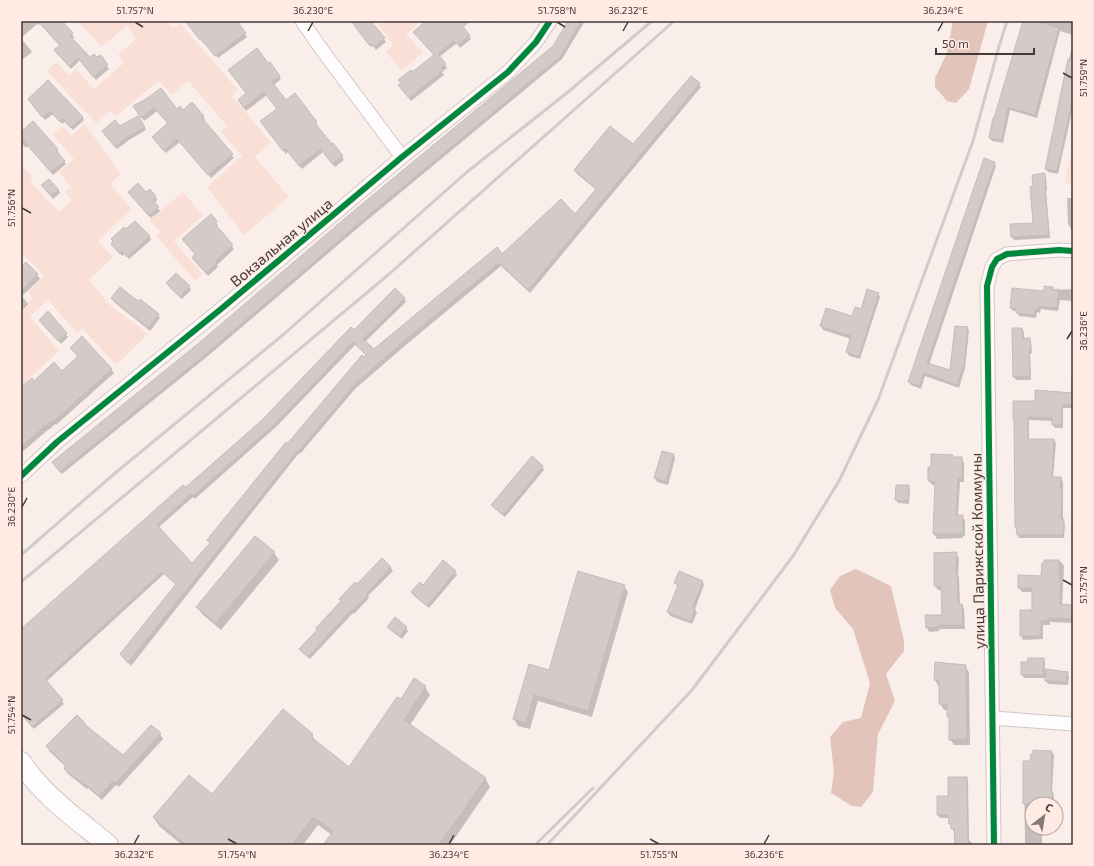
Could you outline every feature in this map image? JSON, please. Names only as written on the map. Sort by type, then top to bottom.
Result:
[{"type":"main road","points":[[21,762],[46,794],[108,845]]},
{"type":"street","points":[[302,21],[402,157]]},
{"type":"street","name":"Вокзальная улица","points":[[21,476],[57,442],[220,309],[402,157],[508,72],[536,42],[550,21]]},
{"type":"street","name":"улица Парижской Коммуны","points":[[994,845],[987,286],[992,267],[997,259],[1007,254],[1059,250],[1073,251]]},
{"type":"street","points":[[993,718],[1073,724]]},
{"type":"shaded area","points":[[77,21],[166,21],[173,28],[180,23],[238,90],[232,96],[271,142],[255,157],[289,197],[244,235],[207,187],[242,156],[221,132],[227,126],[188,81],[172,95],[159,81],[116,116],[110,111],[96,123],[47,71],[56,62],[69,75],[76,69],[94,89],[124,63],[118,55],[136,39],[127,25],[102,47]]},
{"type":"shaded area","points":[[382,21],[421,21],[406,34],[423,53],[402,70],[386,52],[393,45],[378,24]]},
{"type":"shaded area","points":[[953,21],[988,21],[969,89],[956,103],[947,101],[935,87],[935,78],[947,53]]},
{"type":"shaded area","points":[[85,124],[121,174],[110,184],[132,209],[98,241],[113,257],[89,280],[111,306],[148,334],[116,365],[82,328],[77,333],[48,300],[30,317],[59,351],[21,386],[21,309],[33,298],[28,292],[44,276],[25,256],[21,259],[21,164],[33,177],[30,181],[59,212],[72,200],[65,192],[71,187],[59,172],[74,159],[52,134],[63,126],[71,136]]},
{"type":"shaded area","points":[[1073,144],[1073,184],[1065,183]]},
{"type":"shaded area","points":[[183,192],[203,216],[174,241],[202,274],[195,281],[156,236],[161,232],[149,220]]},
{"type":"shaded area","points":[[856,569],[891,586],[904,641],[904,651],[886,674],[895,701],[878,734],[873,792],[861,807],[852,806],[831,793],[834,772],[830,737],[843,722],[861,718],[870,683],[853,629],[835,608],[830,590],[840,576]]},
{"type":"building","points":[[38,21],[62,21],[73,33],[70,36],[90,57],[94,54],[97,57],[101,55],[108,65],[93,77],[78,58],[69,66],[54,50],[60,45]]},
{"type":"building","points":[[185,21],[237,21],[246,33],[215,56]]},
{"type":"building","points":[[351,21],[371,21],[385,38],[374,47],[371,43],[369,45]]},
{"type":"building","points":[[426,21],[470,21],[463,27],[470,35],[458,45],[454,41],[438,54],[446,64],[441,68],[443,71],[409,98],[398,85],[401,83],[398,80],[411,70],[412,72],[434,55],[413,32]]},
{"type":"building","points":[[568,21],[581,21],[561,56],[358,224],[207,353],[60,472],[52,462],[199,343],[349,215],[553,46]]},
{"type":"building","points":[[1023,21],[1036,21],[1059,28],[1035,115],[1008,108],[1002,140],[989,138],[993,118]]},
{"type":"building","points":[[257,48],[280,76],[272,82],[286,100],[295,93],[317,122],[315,123],[343,156],[332,164],[321,149],[299,166],[286,149],[283,151],[260,121],[277,109],[264,92],[244,108],[238,100],[246,93],[228,70]]},
{"type":"building","points":[[1068,59],[1073,60],[1073,96],[1056,171],[1045,169]]},
{"type":"building","points":[[691,76],[700,83],[528,290],[499,263],[405,340],[353,386],[298,452],[297,451],[128,663],[120,654],[176,584],[162,572],[45,679],[63,700],[32,727],[21,714],[21,629],[183,485],[186,487],[262,420],[351,327],[354,330],[395,288],[405,298],[363,339],[374,349],[497,247],[502,254],[561,199],[575,214],[596,189],[574,170],[610,126],[633,144]],"holes":[[[353,342],[366,355],[364,357],[362,355],[287,444],[286,442],[207,540],[210,543],[192,563],[157,525],[191,494],[193,496],[276,423]]]},
{"type":"building","points":[[48,80],[83,117],[71,128],[63,119],[60,122],[50,111],[42,117],[28,99]]},
{"type":"building","points":[[161,88],[177,109],[180,106],[183,110],[192,102],[204,116],[202,118],[233,154],[208,175],[177,139],[164,151],[152,137],[168,123],[154,108],[141,118],[133,106]]},
{"type":"building","points":[[138,116],[145,127],[127,137],[115,147],[102,131],[115,120],[120,126]]},
{"type":"building","points":[[33,121],[58,149],[56,151],[65,161],[51,172],[21,138],[21,132]]},
{"type":"building","points":[[984,158],[995,162],[927,363],[950,370],[955,326],[968,327],[964,365],[957,385],[924,373],[919,386],[908,382]]},
{"type":"building","points":[[1045,173],[1049,235],[1011,237],[1010,224],[1033,223],[1030,187],[1033,186],[1032,175]]},
{"type":"building","points":[[49,179],[59,190],[51,196],[41,185]]},
{"type":"building","points":[[138,183],[146,192],[150,189],[156,197],[153,200],[159,207],[149,216],[128,192]]},
{"type":"building","points":[[211,214],[217,221],[215,224],[233,245],[215,261],[217,263],[206,273],[192,258],[195,254],[182,239]]},
{"type":"building","points":[[135,221],[150,236],[127,257],[122,251],[120,254],[111,244],[113,241],[111,239],[124,227],[126,229]]},
{"type":"building","points":[[26,262],[38,274],[21,291],[21,267]]},
{"type":"building","points":[[176,273],[190,286],[180,297],[166,283]]},
{"type":"building","points":[[1044,286],[1053,287],[1054,290],[1059,289],[1057,308],[1039,306],[1039,310],[1035,309],[1035,315],[1016,313],[1016,309],[1010,308],[1012,288],[1044,291]]},
{"type":"building","points":[[120,287],[138,301],[140,299],[159,314],[148,328],[111,298]]},
{"type":"building","points":[[867,289],[879,293],[859,357],[846,352],[851,336],[820,326],[826,308],[852,316],[855,307],[861,309]]},
{"type":"building","points":[[48,311],[67,333],[58,341],[39,320]]},
{"type":"building","points":[[1012,328],[1022,328],[1023,338],[1030,338],[1030,376],[1013,377]]},
{"type":"building","points":[[82,336],[112,369],[53,422],[52,421],[46,425],[21,447],[21,387],[32,378],[34,381],[54,362],[62,371],[78,356],[70,348]]},
{"type":"building","points":[[1035,390],[1073,393],[1073,405],[1062,405],[1062,425],[1052,425],[1052,418],[1028,417],[1028,439],[1054,439],[1052,477],[1061,477],[1061,519],[1064,519],[1063,535],[1017,535],[1015,527],[1013,401],[1035,401]]},
{"type":"building","points":[[662,451],[674,454],[666,482],[654,478]]},
{"type":"building","points":[[931,454],[962,457],[962,478],[958,478],[956,515],[963,515],[963,532],[961,532],[961,534],[933,534],[935,481],[928,481],[928,467],[931,467]]},
{"type":"building","points":[[532,456],[543,466],[503,515],[491,505]]},
{"type":"building","points":[[896,485],[909,485],[908,501],[895,500]]},
{"type":"building","points":[[255,536],[275,552],[216,623],[196,607]]},
{"type":"building","points":[[957,552],[956,572],[958,604],[962,604],[963,625],[938,625],[938,627],[926,628],[925,615],[942,615],[941,586],[934,586],[934,553]]},
{"type":"building","points":[[382,558],[391,567],[367,593],[368,595],[352,611],[351,610],[308,657],[299,649],[341,601],[339,599],[355,582],[357,584]]},
{"type":"building","points":[[443,560],[456,571],[427,606],[411,592],[420,582],[423,585]]},
{"type":"building","points":[[1044,560],[1059,560],[1059,578],[1061,578],[1060,604],[1072,605],[1071,619],[1048,618],[1048,621],[1041,621],[1041,636],[1020,636],[1020,610],[1032,610],[1032,588],[1018,588],[1018,575],[1041,576],[1042,563],[1044,563]]},
{"type":"building","points":[[578,571],[625,585],[588,711],[534,695],[526,723],[513,719],[529,664],[549,670]]},
{"type":"building","points":[[679,571],[703,581],[693,607],[695,608],[691,621],[667,612],[678,585],[674,583]]},
{"type":"building","points":[[395,617],[407,627],[400,636],[387,627]]},
{"type":"building","points":[[1028,658],[1044,658],[1043,675],[1021,675],[1021,662],[1027,662]]},
{"type":"building","points":[[935,662],[966,665],[967,739],[949,740],[949,717],[947,717],[947,704],[939,704],[939,681],[934,680]]},
{"type":"building","points":[[1046,669],[1068,672],[1066,682],[1045,681]]},
{"type":"building","points":[[414,678],[426,686],[404,720],[486,778],[439,845],[323,845],[333,831],[313,817],[292,845],[186,845],[153,817],[189,775],[212,794],[283,709],[313,734],[311,737],[349,767],[397,697],[401,699]]},
{"type":"building","points":[[77,715],[85,723],[84,724],[123,755],[151,725],[161,733],[116,783],[113,781],[99,796],[64,769],[66,766],[46,746]]},
{"type":"building","points":[[1033,750],[1052,751],[1051,792],[1053,792],[1052,796],[1024,796],[1023,804],[1023,761],[1030,761],[1031,754],[1033,754]]},
{"type":"building","points":[[948,777],[967,777],[968,845],[958,845],[955,843],[954,829],[951,829],[948,815],[937,815],[937,796],[948,796]]},
{"type":"railway","points":[[21,555],[114,474],[284,334],[467,172],[568,92],[652,21]]},
{"type":"railway","points":[[21,582],[388,275],[674,21]]},
{"type":"railway","points":[[547,845],[692,690],[793,556],[839,481],[878,400],[973,141],[1007,21]]},
{"type":"railway","points":[[535,845],[593,788]]},
{"type":"cycle path","points":[[21,476],[57,442],[221,309],[402,157],[508,72],[536,42],[550,21]]},
{"type":"cycle path","points":[[994,845],[987,286],[992,267],[997,259],[1007,254],[1059,250],[1073,251]]}]
